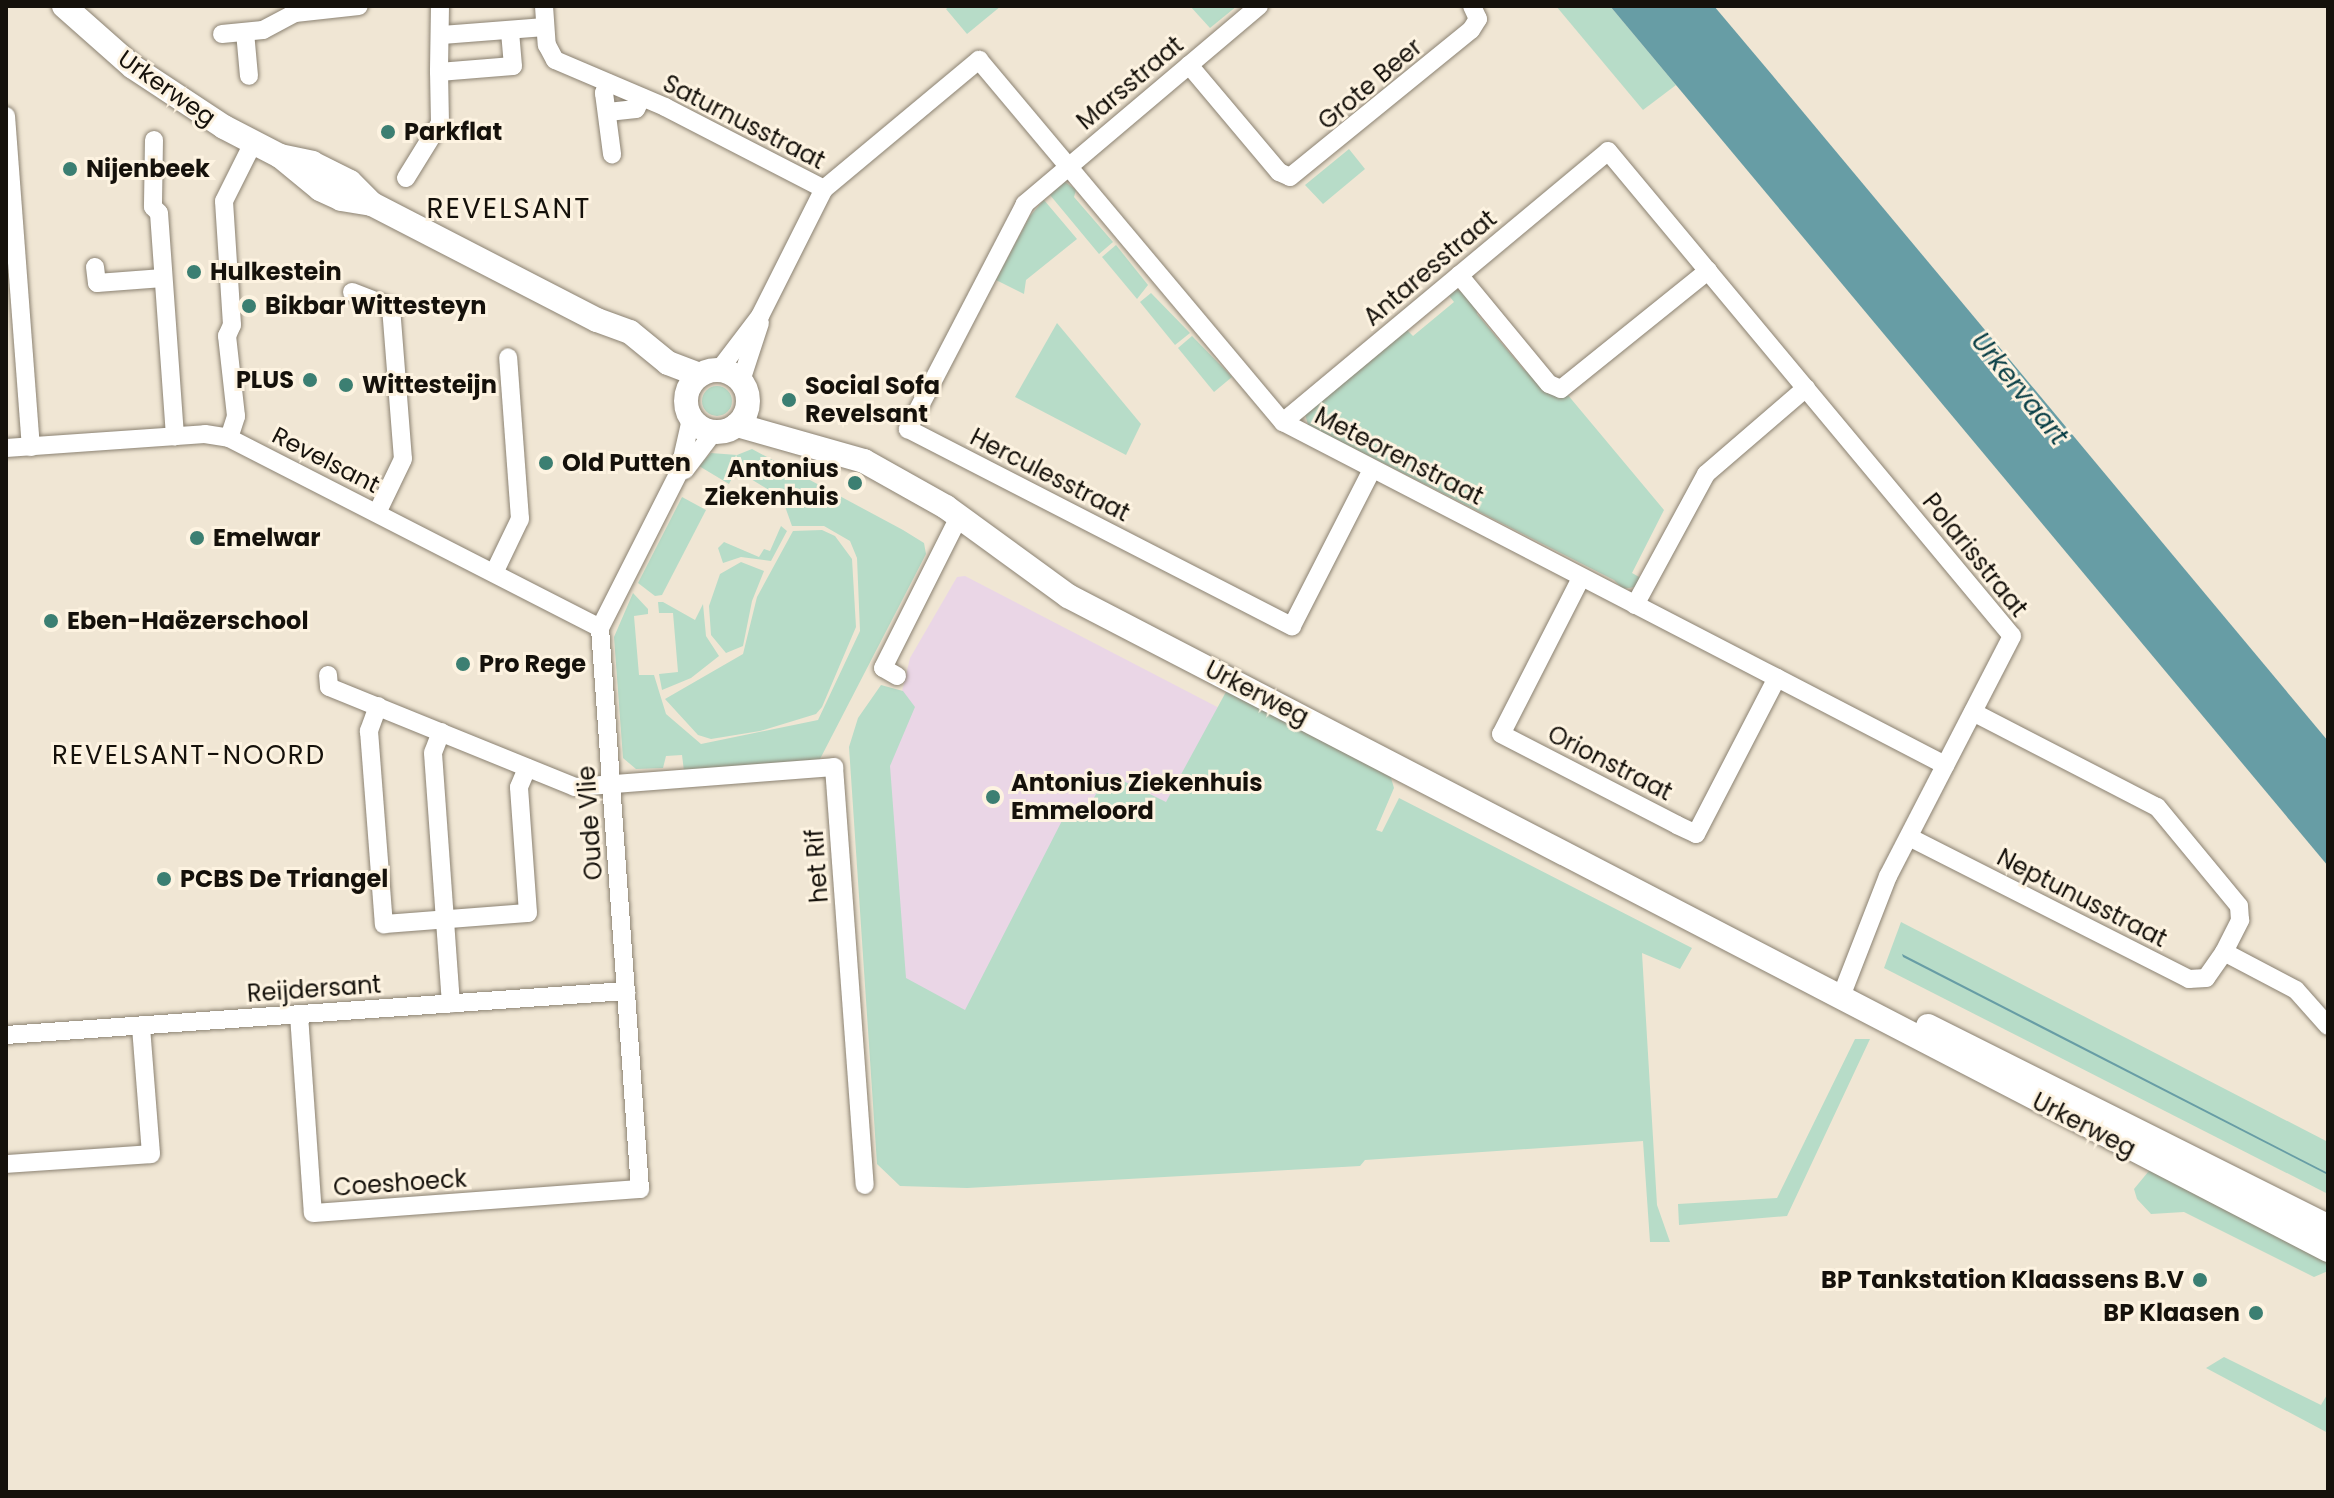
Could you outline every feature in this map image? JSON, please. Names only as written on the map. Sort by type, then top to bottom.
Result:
[{"type":"main road","name":"Urkerweg","points":[[64,6],[164,90],[280,156],[320,189],[341,199],[372,204],[597,320],[630,332],[668,363],[709,372],[745,392],[779,421],[822,431],[857,450],[864,461]]},
{"type":"main road","name":"Urkerweg","points":[[597,320],[599,327],[713,433]]},
{"type":"main road","points":[[688,409],[709,372]]},
{"type":"main road","points":[[713,433],[737,425],[745,392]]},
{"type":"main road","name":"Urkerweg","points":[[737,425],[864,461],[959,517],[1068,596],[1664,902],[1670,899],[1686,906],[2328,1250]]},
{"type":"main road","name":"Urkerweg","points":[[1844,992],[2328,1226]]},
{"type":"street","points":[[222,34],[265,29],[295,13],[359,6]]},
{"type":"street","points":[[406,178],[440,123],[436,44],[442,35],[440,6]]},
{"type":"street","name":"Saturnusstraat","points":[[544,6],[545,27],[553,58],[642,97],[824,189]]},
{"type":"street","name":"Marsstraat","points":[[1067,166],[1259,6]]},
{"type":"street","name":"Grote Beer","points":[[1189,65],[1286,177],[1312,163],[1468,34],[1475,12]]},
{"type":"street","points":[[442,35],[545,27]]},
{"type":"street","points":[[439,72],[513,66],[510,30]]},
{"type":"street","points":[[245,32],[249,76]]},
{"type":"street","name":"Meteorenstraat","points":[[824,189],[979,60],[1283,422],[1945,765]]},
{"type":"street","points":[[608,83],[612,154]]},
{"type":"street","name":"Saturnusstraat","points":[[608,112],[636,109],[642,97]]},
{"type":"street","points":[[6,116],[31,447]]},
{"type":"street","points":[[154,140],[157,183],[152,194],[159,213],[175,436]]},
{"type":"street","points":[[229,438],[236,416],[227,336],[232,325],[224,201],[253,143]]},
{"type":"street","name":"Polarisstraat","points":[[1608,151],[2012,636],[1909,837],[1844,992]]},
{"type":"street","name":"Antaresstraat","points":[[1283,422],[1608,151]]},
{"type":"street","name":"Herculesstraat","points":[[1067,166],[1017,215],[908,429],[1292,626],[1372,470]]},
{"type":"street","points":[[709,372],[760,316],[824,189]]},
{"type":"street","points":[[95,267],[97,283],[163,278]]},
{"type":"street","points":[[1459,275],[1549,384],[1568,387],[1708,271]]},
{"type":"street","points":[[352,292],[391,307],[403,459],[377,513]]},
{"type":"street","points":[[745,392],[760,316]]},
{"type":"street","points":[[494,573],[520,519],[508,357]]},
{"type":"street","points":[[1635,605],[1706,474],[1806,388]]},
{"type":"street","points":[[679,472],[688,409]]},
{"type":"street","points":[[600,628],[679,472],[713,433]]},
{"type":"street","name":"Revelsant","points":[[6,448],[175,436],[229,438],[600,628]]},
{"type":"street","points":[[897,676],[883,668],[959,517]]},
{"type":"street","name":"Orionstraat","points":[[1581,578],[1501,734],[1696,834],[1777,678]]},
{"type":"street","name":"Oude Vlie","points":[[600,628],[640,1189]]},
{"type":"street","points":[[328,675],[329,687],[575,787],[611,783]]},
{"type":"street","points":[[378,706],[369,727],[384,924],[528,913],[519,787],[527,768]]},
{"type":"street","name":"Neptunusstraat","points":[[1909,837],[2189,979],[2206,978],[2224,952],[2240,920],[2239,906],[2160,811],[1973,712]]},
{"type":"street","points":[[441,732],[433,753],[451,1003]]},
{"type":"street","name":"het Rif","points":[[611,783],[834,767],[865,1185]]},
{"type":"street","points":[[2224,952],[2296,990],[2328,1026]]},
{"type":"street","name":"Reijdersant","points":[[6,1035],[626,991]]},
{"type":"street","name":"Coeshoeck","points":[[299,1015],[313,1213],[640,1189]]},
{"type":"street","points":[[6,1164],[151,1154],[141,1026]]},
{"type":"shaded area","name":"Antonius Ziekenhuis Emmeloord","points":[[965,576],[1225,711],[1164,811],[968,1023],[897,983],[884,766],[910,658],[957,577]]},
{"type":"green space","points":[[950,6],[1001,6],[967,34],[946,9]]},
{"type":"green space","points":[[1190,6],[1237,6],[1210,28]]},
{"type":"green space","points":[[1556,6],[1610,6],[1676,85],[1643,110]]},
{"type":"green space","points":[[1349,149],[1365,169],[1323,204],[1305,185]]},
{"type":"green space","points":[[1065,182],[1076,190],[1074,197],[1113,242],[1099,254],[1050,195]]},
{"type":"green space","points":[[1044,200],[1077,239],[1026,280],[1024,294],[996,280],[1030,216]]},
{"type":"green space","points":[[1116,245],[1148,285],[1137,299],[1102,257]]},
{"type":"green space","points":[[1457,289],[1476,304],[1477,314],[1524,370],[1567,394],[1664,510],[1632,573],[1641,578],[1635,587],[1623,589],[1614,580],[1308,425],[1305,414],[1316,403],[1405,328],[1413,336],[1454,302],[1447,293]]},
{"type":"green space","points":[[1151,293],[1190,333],[1175,345],[1140,302]]},
{"type":"green space","points":[[1057,323],[1141,424],[1126,455],[1015,397]]},
{"type":"green space","points":[[1192,336],[1232,377],[1214,392],[1178,348]]},
{"type":"green space","points":[[717,386],[728,390],[732,401],[728,412],[717,416],[706,412],[702,401],[706,390]]},
{"type":"green space","points":[[752,449],[903,530],[924,543],[926,554],[819,761],[684,771],[682,755],[666,756],[663,768],[636,769],[623,758],[614,637],[633,593],[648,609],[648,614],[634,616],[639,675],[654,675],[666,714],[701,744],[818,720],[860,631],[857,558],[850,541],[824,526],[792,526],[782,498],[736,470],[729,484],[699,466],[711,453],[737,455]]},
{"type":"green space","points":[[682,497],[706,510],[662,595],[655,596],[638,583]]},
{"type":"green space","points":[[781,526],[787,531],[771,561],[741,557],[723,563],[718,548],[724,542],[759,557],[764,549],[770,551]]},
{"type":"green space","points":[[822,530],[835,536],[852,559],[856,627],[822,707],[816,714],[760,731],[711,739],[698,735],[665,699],[743,654],[757,597],[793,531]]},
{"type":"green space","points":[[741,562],[764,571],[752,601],[743,646],[726,653],[711,635],[709,606],[720,574]]},
{"type":"green space","points":[[658,602],[695,620],[703,604],[706,636],[719,656],[691,678],[662,690],[659,674],[678,672],[673,613],[659,613]]},
{"type":"green space","points":[[881,685],[903,691],[915,707],[890,766],[906,978],[965,1010],[1069,807],[1085,815],[1107,773],[1166,802],[1227,690],[1389,771],[1394,788],[1376,830],[1382,832],[1399,798],[1692,948],[1680,969],[1642,953],[1657,1205],[1670,1242],[1650,1242],[1643,1141],[1365,1160],[1360,1166],[967,1188],[900,1186],[877,1164],[849,747],[858,718]]},
{"type":"green space","points":[[1901,922],[2328,1142],[2328,1194],[1884,968]]},
{"type":"green space","points":[[1855,1039],[1870,1039],[1787,1216],[1679,1225],[1678,1204],[1777,1198]]},
{"type":"green space","points":[[2153,1166],[2328,1257],[2328,1271],[2314,1277],[2184,1212],[2151,1214],[2137,1199],[2134,1189]]},
{"type":"green space","points":[[2224,1357],[2321,1405],[2328,1393],[2328,1433],[2206,1368]]},
{"type":"water","name":"Urkervaart","points":[[1610,6],[1714,6],[1773,76],[2328,741],[2328,866]]},
{"type":"water","points":[[1902,954],[2328,1173],[2328,1175],[1903,957]]},
{"type":"place","name":"Parkflat","points":[[388,132]]},
{"type":"place","name":"Nijenbeek","points":[[70,169]]},
{"type":"place","name":"Hulkestein","points":[[194,272]]},
{"type":"place","name":"Bikbar Wittesteyn","points":[[249,306]]},
{"type":"place","name":"PLUS","points":[[310,380]]},
{"type":"place","name":"Wittesteijn","points":[[346,385]]},
{"type":"place","name":"Social Sofa Revelsant","points":[[789,400]]},
{"type":"place","name":"Old Putten","points":[[546,463]]},
{"type":"place","name":"Antonius Ziekenhuis","points":[[855,483]]},
{"type":"place","name":"Emelwar","points":[[197,538]]},
{"type":"place","name":"Eben-Haëzerschool","points":[[51,621]]},
{"type":"place","name":"Pro Rege","points":[[463,664]]},
{"type":"place","name":"Antonius Ziekenhuis Emmeloord","points":[[993,797]]},
{"type":"place","name":"PCBS De Triangel","points":[[164,879]]},
{"type":"place","name":"BP Tankstation Klaassens B.V","points":[[2200,1280]]},
{"type":"place","name":"BP Klaasen","points":[[2256,1313]]},
{"type":"district","name":"REVELSANT","points":[[509,209]]},
{"type":"district","name":"REVELSANT-NOORD","points":[[189,756]]}]
